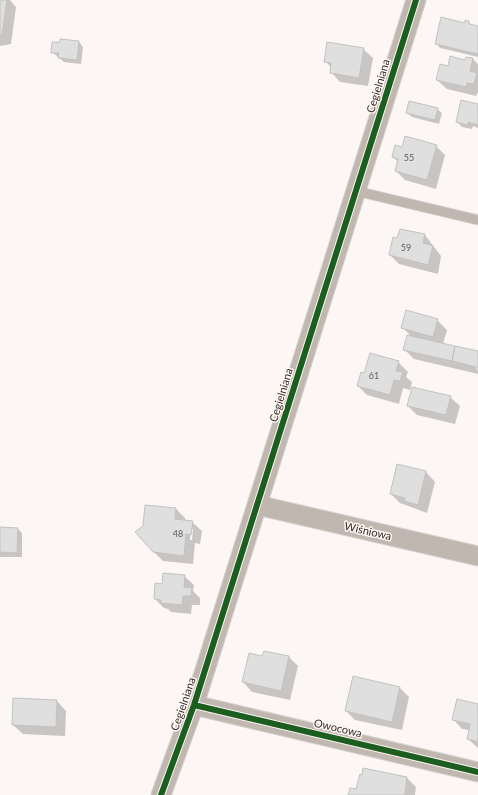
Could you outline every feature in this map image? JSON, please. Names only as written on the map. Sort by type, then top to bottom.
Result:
[{"type":"street","name":"Cegielniana","points":[[161,795],[194,705],[416,0]]},
{"type":"street","name":"Wiśniowa","points":[[257,505],[478,556]]},
{"type":"street","name":"Owocowa","points":[[194,705],[478,772]]},
{"type":"lane","points":[[356,191],[478,220]]},
{"type":"building","points":[[0,0],[7,0],[2,35],[0,35]]},
{"type":"building","points":[[441,17],[465,23],[465,20],[469,21],[469,24],[478,26],[478,54],[435,44]]},
{"type":"building","points":[[60,39],[79,41],[77,60],[58,58],[59,53],[51,53],[52,42],[60,42]]},
{"type":"building","points":[[327,42],[364,48],[359,78],[330,73],[331,63],[324,62]]},
{"type":"building","points":[[450,56],[465,60],[466,57],[473,58],[470,71],[477,73],[474,84],[467,83],[466,87],[436,80],[440,64],[448,66]]},
{"type":"building","points":[[461,100],[478,104],[478,125],[468,122],[468,125],[456,122]]},
{"type":"building","points":[[409,101],[438,108],[435,120],[406,113]]},
{"type":"building","points":[[405,136],[437,145],[427,180],[395,171],[398,159],[392,157],[395,145],[402,147]]},
{"type":"building","points":[[400,229],[425,234],[423,243],[433,246],[428,265],[389,255],[393,237],[397,238]]},
{"type":"building","points":[[406,310],[438,319],[433,337],[401,328]]},
{"type":"building","points":[[407,335],[455,346],[452,361],[403,350]]},
{"type":"building","points":[[455,346],[478,351],[478,371],[475,370],[476,367],[452,361]]},
{"type":"building","points":[[370,353],[399,361],[396,371],[403,372],[400,381],[394,380],[390,395],[357,386],[361,372],[364,373]]},
{"type":"building","points":[[412,387],[451,396],[446,415],[407,406]]},
{"type":"building","points":[[397,464],[426,471],[418,505],[404,501],[405,498],[390,494]]},
{"type":"building","points":[[145,505],[176,508],[175,519],[193,521],[191,535],[186,534],[184,556],[153,552],[135,532],[143,526]]},
{"type":"building","points":[[0,527],[18,528],[17,553],[0,552]]},
{"type":"building","points":[[163,573],[185,575],[184,587],[192,588],[191,596],[183,596],[182,605],[161,603],[161,600],[154,599],[155,583],[162,584]]},
{"type":"building","points":[[264,651],[289,656],[281,691],[242,682],[249,653],[262,656]]},
{"type":"building","points":[[353,676],[400,687],[392,722],[345,711]]},
{"type":"building","points":[[13,698],[57,700],[56,727],[12,725]]},
{"type":"building","points":[[457,699],[478,704],[478,742],[467,739],[470,724],[452,720]]},
{"type":"building","points":[[363,768],[407,777],[405,795],[348,795],[350,788],[356,789],[360,774],[362,775]]},
{"type":"cycle path","points":[[161,795],[194,705],[416,0]]},
{"type":"cycle path","points":[[194,705],[478,772]]}]
